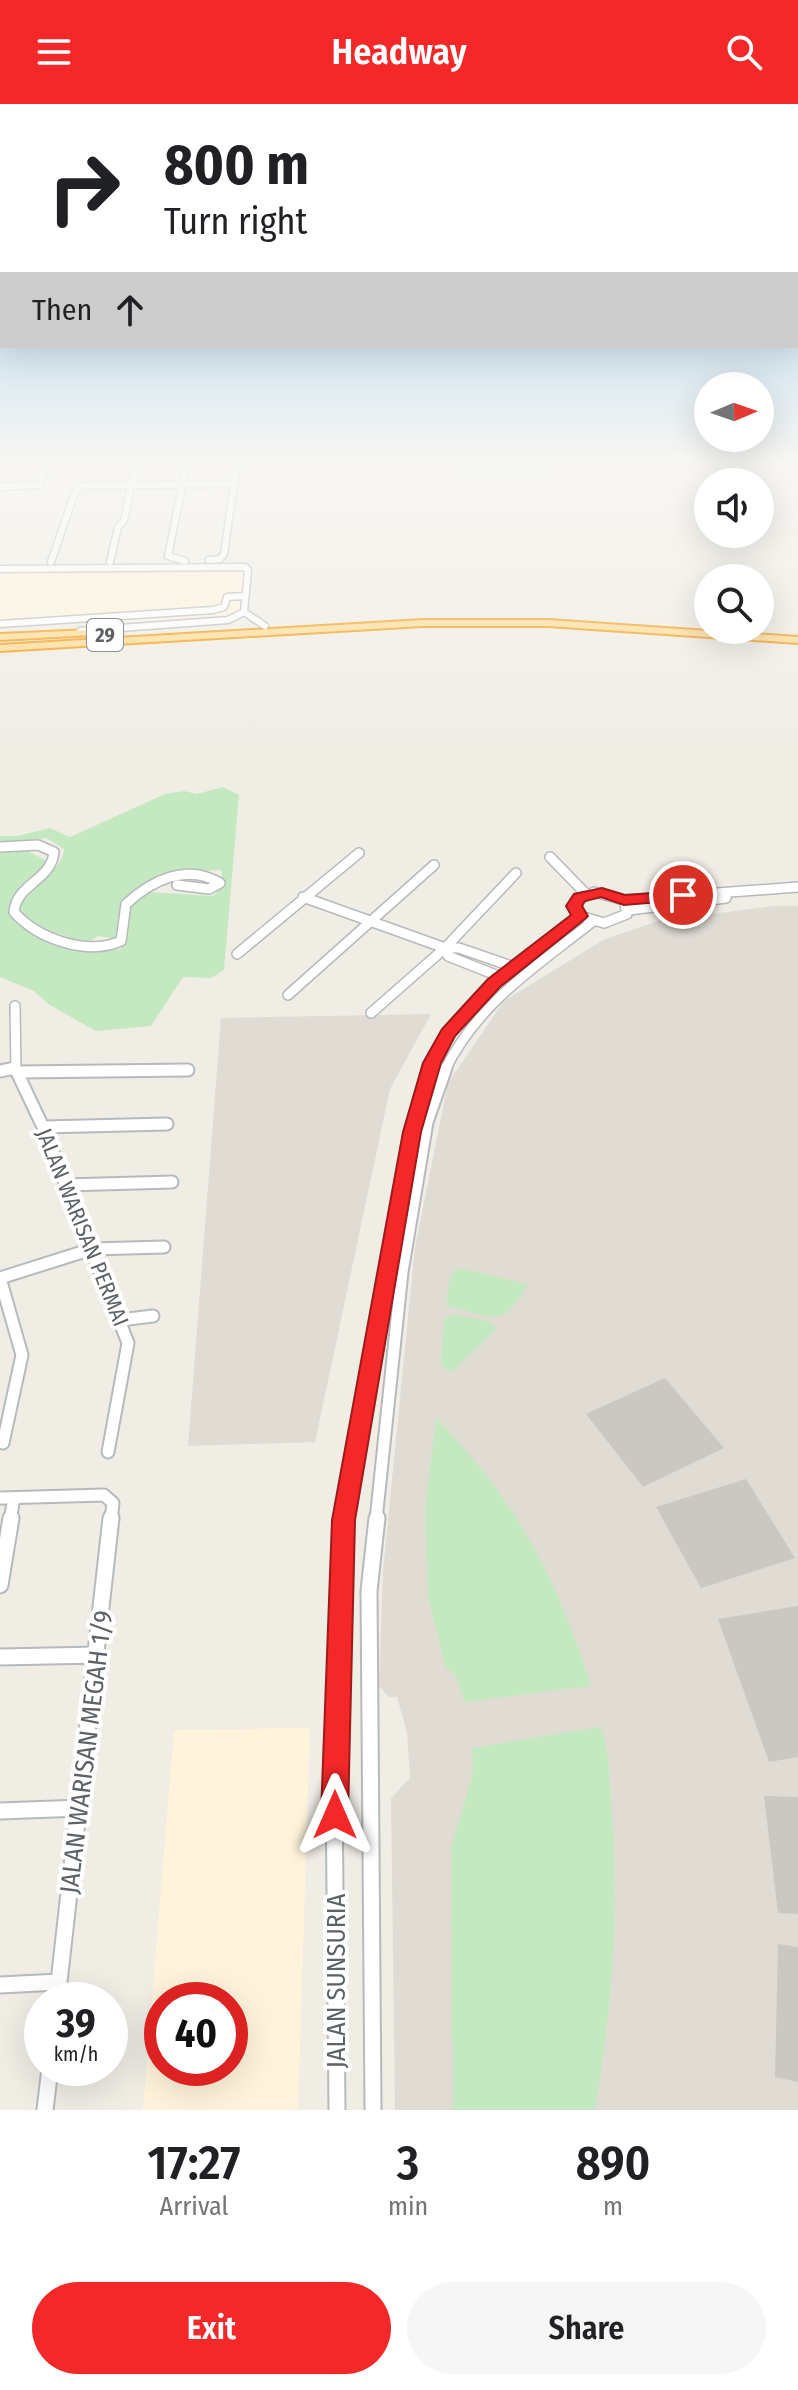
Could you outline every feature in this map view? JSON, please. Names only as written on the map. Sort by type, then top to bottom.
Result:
[{"type":"highway","name":"29","points":[[142,636],[265,626],[467,616],[694,627]]},
{"type":"highway","name":"29","points":[[0,640],[498,623],[604,626],[797,639]]},
{"type":"highway","points":[[0,640],[62,633],[142,636]]},
{"type":"highway","name":"29","points":[[774,635],[797,639]]},
{"type":"highway","points":[[0,651],[142,636]]},
{"type":"street","points":[[51,562],[53,557]]},
{"type":"street","points":[[110,562],[111,557]]},
{"type":"street","points":[[170,557],[181,561],[223,557]]},
{"type":"street","points":[[0,569],[238,566],[248,570],[244,612],[251,620],[265,626]]},
{"type":"street","points":[[0,624],[213,610],[224,607],[227,597],[245,596]]},
{"type":"street","points":[[62,633],[228,620],[244,612]]},
{"type":"street","points":[[0,847],[38,845],[54,852],[52,866],[15,900],[14,912],[25,926],[86,947],[103,949],[121,941],[126,904],[161,880],[205,875],[220,883],[209,889],[177,885]]},
{"type":"street","points":[[237,954],[359,853]]},
{"type":"street","points":[[550,857],[586,894]]},
{"type":"street","points":[[288,995],[434,865]]},
{"type":"street","points":[[371,1013],[445,948],[516,873]]},
{"type":"street","points":[[626,905],[798,887]]},
{"type":"street","points":[[626,905],[616,921],[592,922],[580,916],[574,906],[586,894],[602,892],[626,905],[798,894]]},
{"type":"street","points":[[303,897],[445,948],[459,948],[508,972]]},
{"type":"street","name":"JALAN SUNSURIA","points":[[337,2110],[334,1784],[344,1520],[412,1132],[423,1088],[448,1033],[508,972],[580,916]]},
{"type":"street","name":"JALAN SUNSURIA","points":[[373,2110],[370,1577],[402,1272],[427,1122],[438,1084],[461,1037],[502,992],[592,922]]},
{"type":"street","points":[[445,948],[448,956],[508,972]]},
{"type":"street","name":"JALAN WARISAN PERMAI","points":[[15,1006],[16,1070],[43,1127],[128,1343],[108,1452]]},
{"type":"street","points":[[0,1071],[188,1070]]},
{"type":"street","points":[[43,1127],[167,1124]]},
{"type":"street","points":[[66,1185],[172,1182]]},
{"type":"street","points":[[3,1443],[22,1355],[0,1278],[92,1249],[164,1247]]},
{"type":"street","points":[[120,1320],[153,1316]]},
{"type":"street","name":"JALAN WARISAN MEGAH 1/9","points":[[7,1498],[104,1495],[113,1503],[59,1982]]},
{"type":"street","points":[[0,1585],[7,1498]]},
{"type":"street","points":[[0,1657],[98,1655]]},
{"type":"street","points":[[0,1811],[81,1808]]},
{"type":"street","points":[[0,1985],[24,1984]]},
{"type":"street","points":[[45,2110],[48,2086]]},
{"type":"shaded area","points":[[246,569],[238,616],[0,628],[0,573]]},
{"type":"shaded area","points":[[774,906],[798,906],[798,2110],[395,2110],[391,1798],[410,1778],[407,1732],[397,1697],[389,1697],[379,1686],[383,1571],[415,1247],[448,1083],[504,1001],[603,940],[658,921]]},
{"type":"shaded area","points":[[431,1014],[390,1089],[315,1442],[188,1446],[221,1018]]},
{"type":"shaded area","points":[[310,1728],[298,2110],[143,2110],[145,2086],[248,2086],[248,1982],[153,1982],[174,1730]]},
{"type":"green space","points":[[223,787],[239,795],[224,970],[211,978],[183,977],[151,1026],[96,1031],[48,1004],[34,991],[0,977],[0,850],[26,850],[47,861],[47,866],[16,895],[8,911],[21,927],[94,953],[121,949],[127,939],[131,902],[148,892],[213,896],[223,886],[221,870],[183,874],[155,882],[121,903],[115,939],[98,936],[87,943],[38,927],[18,910],[25,894],[56,866],[64,849],[46,838],[0,844],[0,836],[18,836],[50,828],[70,837],[165,794],[184,791],[197,794]]},
{"type":"green space","points":[[458,1269],[528,1284],[510,1309],[502,1315],[486,1316],[446,1305],[450,1277]]},
{"type":"green space","points":[[453,1314],[491,1322],[496,1329],[452,1372],[441,1366],[444,1319]]},
{"type":"green space","points":[[436,1418],[489,1479],[531,1542],[564,1610],[591,1686],[465,1702],[455,1675],[445,1667],[428,1596],[425,1510]]},
{"type":"green space","points":[[600,1727],[606,1744],[609,1772],[615,1918],[610,1993],[595,2110],[453,2110],[451,1848],[473,1772],[472,1748]]},
{"type":"building","points":[[665,1378],[724,1448],[643,1487],[586,1414]]},
{"type":"building","points":[[746,1479],[795,1558],[701,1588],[656,1507]]},
{"type":"building","points":[[798,1606],[798,1757],[769,1762],[718,1619]]},
{"type":"building","points":[[764,1796],[798,1797],[798,1914],[778,1913]]},
{"type":"building","points":[[778,1944],[798,1947],[798,2082],[775,2077]]},
{"type":"route","points":[[335,1815],[339,1592],[344,1520],[412,1132],[432,1063],[448,1033],[494,983],[580,916],[574,906],[580,897],[594,892],[611,894],[624,900],[683,895]]}]
